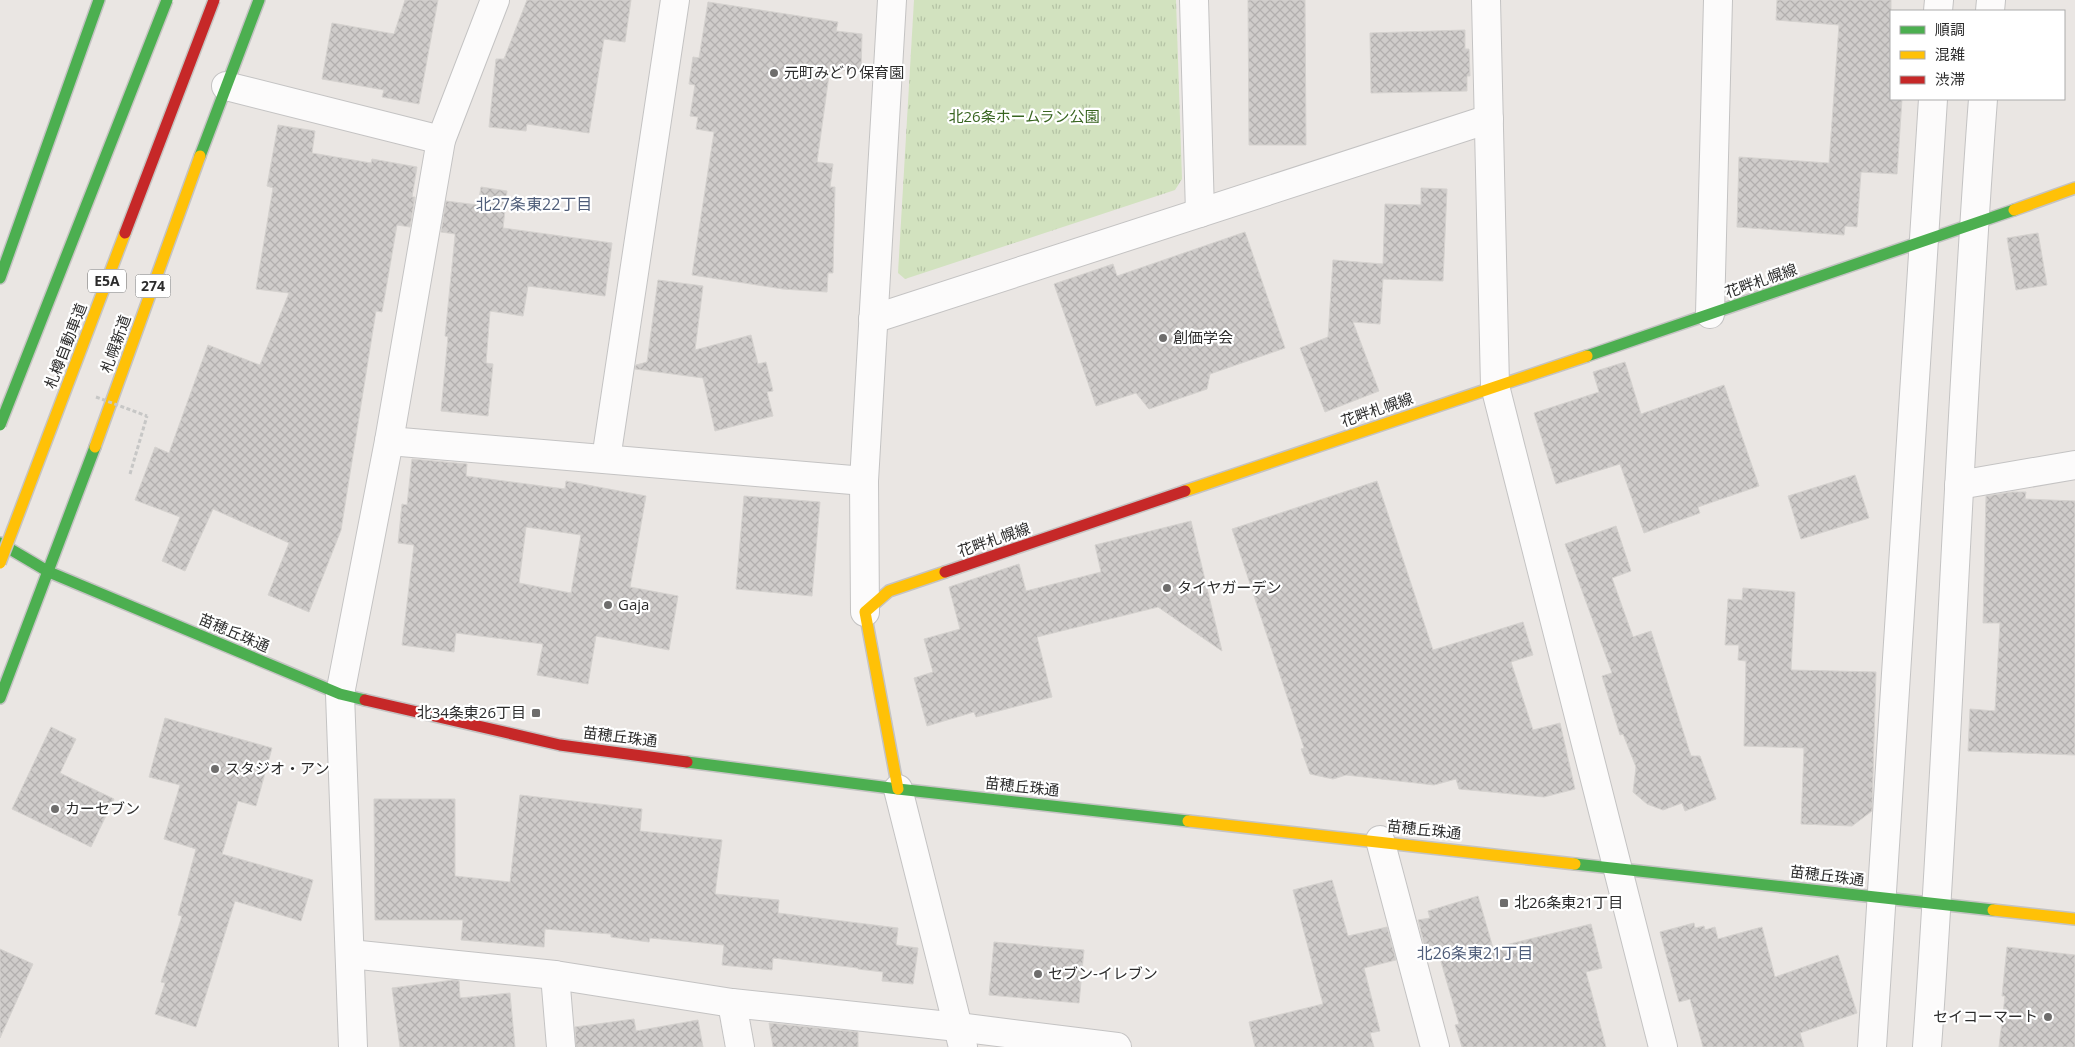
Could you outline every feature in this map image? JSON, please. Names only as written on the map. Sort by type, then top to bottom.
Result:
[{"type":"main road","points":[[0,278],[98,0]]},
{"type":"main road","points":[[0,426],[166,0]]},
{"type":"main road","name":"札樽自動車道","points":[[0,563],[214,0]]},
{"type":"main road","name":"札幌新道","points":[[0,698],[49,572],[259,0]]},
{"type":"main road","name":"花畔札幌線","points":[[865,612],[889,591],[1924,242],[2075,188]]},
{"type":"main road","name":"苗穂丘珠通","points":[[0,544],[49,572],[340,694],[560,745],[898,788],[1380,840],[2075,919]]},
{"type":"main road","points":[[865,612],[898,788]]},
{"type":"street","points":[[353,1047],[340,694],[389,441],[441,140],[495,0]]},
{"type":"street","points":[[606,460],[675,0]]},
{"type":"street","points":[[865,612],[864,481],[892,0]]},
{"type":"street","points":[[1194,0],[1200,213]]},
{"type":"street","points":[[1486,0],[1494,386],[1664,1047]]},
{"type":"street","points":[[1710,314],[1718,0]]},
{"type":"street","points":[[226,86],[441,140]]},
{"type":"street","points":[[1872,1047],[1933,100]]},
{"type":"street","points":[[1927,1047],[1937,904],[1959,485],[1983,100]]},
{"type":"street","points":[[873,319],[1489,119]]},
{"type":"street","points":[[389,441],[864,481]]},
{"type":"street","points":[[1959,485],[2075,465]]},
{"type":"street","points":[[898,788],[960,1037]]},
{"type":"street","points":[[1380,840],[1435,1047]]},
{"type":"street","points":[[350,954],[555,975],[960,1037],[1117,1047]]},
{"type":"street","points":[[555,975],[561,1047]]},
{"type":"street","points":[[732,1003],[740,1047]]},
{"type":"path","points":[[130,474],[147,416]]},
{"type":"green space","name":"北26条ホームラン公園","points":[[914,0],[1176,0],[1182,179],[1175,190],[905,279],[898,273]]},
{"type":"building","points":[[405,0],[438,0],[419,104],[382,97],[384,90],[322,79],[332,23],[394,34]]},
{"type":"building","points":[[527,0],[631,0],[625,42],[604,39],[589,133],[527,124],[526,131],[489,127],[496,59],[504,59]]},
{"type":"building","points":[[1248,0],[1305,0],[1306,145],[1249,145]]},
{"type":"building","points":[[1777,0],[1891,0],[1890,100],[1902,100],[1897,174],[1861,172],[1857,227],[1845,226],[1844,235],[1737,227],[1739,157],[1829,163],[1839,25],[1776,20]]},
{"type":"building","points":[[708,2],[838,22],[836,31],[862,34],[861,73],[830,68],[817,162],[833,164],[830,187],[835,187],[833,273],[828,273],[827,292],[783,289],[692,275],[714,132],[696,129],[698,117],[690,116],[695,85],[689,84],[693,57],[699,58]]},
{"type":"building","points":[[1465,30],[1465,49],[1469,49],[1470,76],[1467,76],[1467,91],[1371,93],[1370,33]]},
{"type":"building","points":[[278,125],[315,131],[312,153],[371,163],[372,159],[417,167],[410,227],[397,225],[382,312],[376,311],[341,530],[309,612],[268,595],[289,543],[213,509],[185,571],[162,561],[180,517],[135,500],[155,447],[169,453],[208,345],[260,365],[289,293],[256,289],[273,188],[267,186]]},
{"type":"building","points":[[481,187],[507,191],[503,228],[612,243],[605,296],[528,286],[523,316],[490,311],[486,363],[493,364],[488,416],[441,411],[448,337],[445,336],[455,236],[455,234],[441,232],[446,201],[478,205]]},
{"type":"building","points":[[1421,188],[1447,189],[1443,281],[1383,279],[1380,324],[1353,322],[1379,391],[1325,412],[1300,348],[1328,337],[1333,260],[1383,264],[1385,204],[1421,205]]},
{"type":"building","name":"創価学会","points":[[1245,232],[1285,348],[1210,374],[1207,389],[1149,409],[1136,393],[1096,406],[1054,284],[1113,264],[1117,276]]},
{"type":"building","points":[[2038,233],[2047,285],[2016,290],[2007,238]]},
{"type":"building","points":[[658,280],[703,286],[695,350],[751,335],[758,364],[766,362],[773,391],[767,392],[773,416],[715,431],[703,378],[635,369],[636,365],[647,362]]},
{"type":"building","points":[[1625,362],[1641,414],[1724,385],[1759,486],[1698,507],[1700,513],[1644,533],[1620,464],[1556,484],[1534,413],[1599,392],[1593,372]]},
{"type":"building","points":[[412,459],[467,464],[466,476],[565,489],[566,481],[646,496],[630,587],[678,596],[669,650],[596,636],[588,684],[537,675],[543,644],[456,633],[454,652],[402,645],[414,545],[398,543],[402,504],[407,505]],"holes":[[[526,527],[581,535],[571,593],[519,583]]]},
{"type":"building","points":[[1855,475],[1869,518],[1801,539],[1788,496]]},
{"type":"building","points":[[1377,481],[1433,650],[1523,622],[1533,655],[1511,662],[1533,730],[1560,723],[1575,789],[1544,797],[1459,789],[1456,779],[1434,785],[1346,775],[1333,779],[1310,774],[1301,749],[1304,748],[1232,529]]},
{"type":"building","points":[[2026,492],[2025,499],[2075,501],[2075,755],[1968,751],[1970,709],[1995,711],[2000,623],[1983,623],[1986,496]]},
{"type":"building","points":[[744,496],[820,502],[812,596],[736,589]]},
{"type":"building","points":[[1191,521],[1222,651],[1158,607],[1037,637],[1052,697],[976,717],[974,712],[927,726],[914,678],[933,672],[924,639],[960,629],[949,587],[1019,564],[1026,591],[1101,572],[1095,545]]},
{"type":"building","points":[[1616,526],[1631,571],[1612,578],[1633,637],[1651,631],[1691,756],[1700,756],[1716,799],[1685,811],[1682,803],[1663,810],[1647,804],[1633,792],[1636,767],[1623,734],[1620,735],[1602,676],[1612,673],[1565,544]]},
{"type":"building","points":[[1743,588],[1795,592],[1791,670],[1876,672],[1872,811],[1852,826],[1801,824],[1804,748],[1744,746],[1746,661],[1738,660],[1739,645],[1725,645],[1728,599],[1742,600]]},
{"type":"building","points":[[165,718],[272,748],[256,806],[238,801],[222,854],[313,880],[301,921],[235,901],[196,1027],[155,1014],[165,983],[161,982],[182,916],[178,915],[196,849],[164,839],[180,785],[149,777]]},
{"type":"building","points":[[51,727],[76,739],[60,773],[114,799],[91,847],[12,809]]},
{"type":"building","points":[[520,795],[642,809],[640,831],[722,840],[715,894],[779,900],[778,913],[898,928],[896,945],[918,948],[913,984],[882,981],[883,972],[773,958],[772,970],[722,965],[724,945],[650,938],[649,942],[611,937],[611,934],[545,929],[544,947],[461,940],[463,920],[375,920],[374,799],[455,799],[455,876],[510,882]]},
{"type":"building","points":[[1332,880],[1348,936],[1387,927],[1396,960],[1364,968],[1380,1031],[1370,1033],[1374,1047],[1255,1047],[1249,1022],[1323,1004],[1293,890]]},
{"type":"building","points":[[1478,896],[1493,948],[1591,924],[1602,968],[1586,972],[1606,1047],[1462,1047],[1455,1025],[1459,1024],[1437,948],[1426,952],[1418,920],[1430,918],[1428,911]]},
{"type":"building","points":[[1694,923],[1695,928],[1704,926],[1705,930],[1715,927],[1718,939],[1762,927],[1775,977],[1838,955],[1857,1013],[1800,1033],[1804,1047],[1703,1047],[1690,999],[1679,1002],[1660,932]]},
{"type":"building","points":[[994,942],[1084,950],[1079,1003],[989,995]]},
{"type":"building","points":[[2007,947],[2075,955],[2075,1047],[1999,1047],[2005,996],[2002,996]]},
{"type":"building","points":[[0,949],[33,964],[0,1038]]},
{"type":"building","points":[[454,980],[459,981],[460,998],[510,993],[515,1047],[400,1047],[392,988]]},
{"type":"building","points":[[634,1019],[636,1031],[698,1020],[703,1047],[576,1047],[575,1027]]},
{"type":"building","points":[[769,1023],[858,1032],[858,1047],[773,1047]]},
{"type":"traffic: fast","points":[[0,278],[99,0]]},
{"type":"traffic: fast","points":[[0,425],[167,0]]},
{"type":"traffic: fast","points":[[200,156],[259,0]]},
{"type":"traffic: fast","points":[[1587,356],[2014,210]]},
{"type":"traffic: fast","points":[[0,698],[95,447]]},
{"type":"traffic: fast","points":[[0,543],[49,572],[340,694],[365,700]]},
{"type":"traffic: fast","points":[[687,762],[898,789],[1188,821]]},
{"type":"traffic: fast","points":[[1575,864],[1993,910]]},
{"type":"traffic: slow","points":[[95,447],[200,156]]},
{"type":"traffic: slow","points":[[2014,210],[2075,188]]},
{"type":"traffic: slow","points":[[0,563],[125,233]]},
{"type":"traffic: slow","points":[[1185,491],[1587,356]]},
{"type":"traffic: slow","points":[[898,789],[865,612],[889,591],[945,572]]},
{"type":"traffic: slow","points":[[1188,821],[1575,864]]},
{"type":"traffic: slow","points":[[1993,910],[2075,919]]},
{"type":"traffic: jam","points":[[125,233],[214,0]]},
{"type":"traffic: jam","points":[[945,572],[1185,491]]},
{"type":"traffic: jam","points":[[365,700],[560,745],[687,762]]},
{"type":"place","name":"元町みどり保育園","points":[[774,73]]},
{"type":"place","name":"創価学会","points":[[1163,338]]},
{"type":"place","name":"タイヤガーデン","points":[[1167,588]]},
{"type":"place","name":"Gaja","points":[[608,605]]},
{"type":"place","name":"北34条東26丁目","points":[[536,713]]},
{"type":"place","name":"スタジオ・アン","points":[[215,769]]},
{"type":"place","name":"カーセブン","points":[[55,809]]},
{"type":"place","name":"北26条東21丁目","points":[[1504,903]]},
{"type":"place","name":"セブン-イレブン","points":[[1038,974]]},
{"type":"place","name":"セイコーマート","points":[[2048,1017]]},
{"type":"district","name":"北27条東22丁目","points":[[534,204]]},
{"type":"district","name":"北26条東21丁目","points":[[1475,953]]}]
